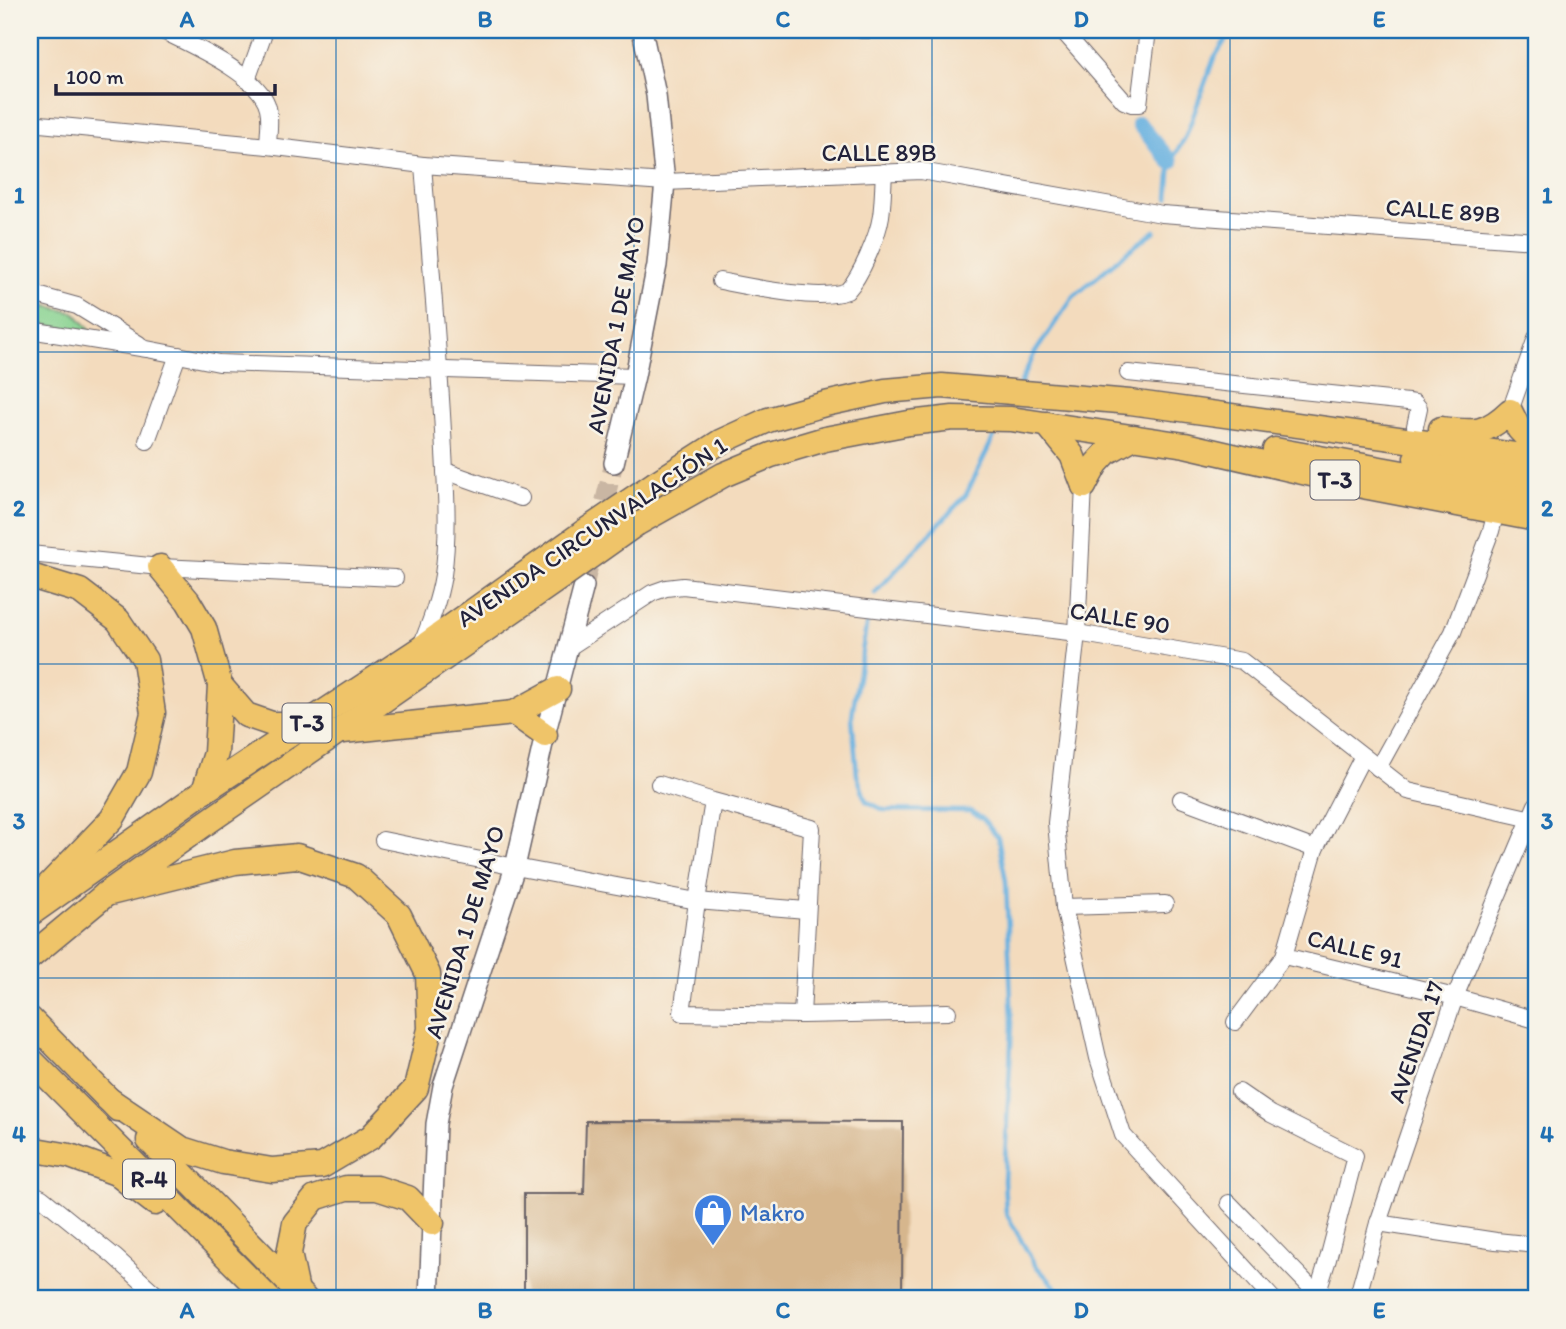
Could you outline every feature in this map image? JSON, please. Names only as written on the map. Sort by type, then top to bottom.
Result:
[{"type":"main road","name":"AVENIDA CIRCUNVALACIÓN 1","points":[[30,914],[204,791],[420,649],[656,483],[720,442],[768,420],[885,391],[942,386],[1130,402],[1234,416]]},
{"type":"main road","points":[[1234,416],[1415,426],[1471,433],[1496,425],[1510,411],[1519,429],[1536,447]]},
{"type":"main road","points":[[1234,416],[1349,448],[1536,477]]},
{"type":"main road","name":"T-3","points":[[1234,416],[1536,458]]},
{"type":"main road","name":"AVENIDA CIRCUNVALACIÓN 1","points":[[30,957],[106,894],[206,823],[339,732],[574,580],[636,524],[723,475],[771,455],[825,439],[909,423],[953,418],[1002,419],[1092,430]]},
{"type":"main road","points":[[1047,424],[1072,455],[1084,486]]},
{"type":"main road","points":[[1092,430],[1184,431],[1497,502],[1536,497]]},
{"type":"main road","name":"T-3","points":[[1092,430],[1185,445],[1368,487],[1497,502],[1536,519]]},
{"type":"main road","points":[[1084,486],[1096,464],[1107,452],[1134,437]]},
{"type":"main road","points":[[160,567],[188,601],[204,628],[219,685],[216,753],[204,791]]},
{"type":"main road","points":[[30,577],[79,591],[118,620],[145,660],[153,713],[139,772],[112,819],[30,905]]},
{"type":"main road","points":[[219,685],[246,715],[272,724],[305,724]]},
{"type":"main road","points":[[339,732],[514,713],[558,689]]},
{"type":"main road","points":[[514,713],[545,735]]},
{"type":"main road","points":[[106,894],[235,862],[297,856],[356,876],[400,915],[428,974],[430,1029],[416,1088],[371,1137],[321,1166],[272,1170],[223,1162],[182,1149],[108,1099]]},
{"type":"main road","name":"R-4","points":[[30,1019],[301,1295]]},
{"type":"main road","name":"R-4","points":[[30,1059],[269,1299]]},
{"type":"main road","points":[[30,1149],[70,1156],[116,1173],[239,1270]]},
{"type":"main road","points":[[301,1295],[289,1253],[295,1223],[315,1198],[346,1188],[377,1188],[408,1198],[432,1223]]},
{"type":"street","points":[[161,30],[203,51],[258,89],[268,109],[268,146]]},
{"type":"street","points":[[247,80],[265,30]]},
{"type":"street","name":"AVENIDA 1 DE MAYO","points":[[614,463],[657,265],[665,182],[656,95],[642,30]]},
{"type":"street","points":[[862,30],[902,30]]},
{"type":"street","points":[[1062,30],[1124,101],[1139,104],[1148,30]]},
{"type":"street","name":"CALLE 89B","points":[[30,122],[423,165],[665,182],[921,171],[1162,214],[1536,241]]},
{"type":"street","points":[[420,649],[437,604],[443,576],[447,518],[440,370],[423,165]]},
{"type":"street","points":[[720,281],[776,291],[833,294],[848,291],[859,274],[881,219],[884,172]]},
{"type":"street","points":[[30,293],[77,306],[147,349]]},
{"type":"street","points":[[30,330],[219,363],[635,376]]},
{"type":"street","points":[[1510,411],[1536,338]]},
{"type":"street","points":[[147,441],[178,355]]},
{"type":"street","points":[[1128,373],[1415,403],[1419,408],[1415,426]]},
{"type":"street","points":[[445,471],[521,498]]},
{"type":"street","points":[[1084,486],[1077,633],[1056,823],[1064,907],[1098,1058],[1124,1135],[1273,1299]]},
{"type":"street","points":[[1378,768],[1453,632],[1491,531],[1497,502]]},
{"type":"street","points":[[30,554],[160,567],[395,578]]},
{"type":"street","name":"AVENIDA 1 DE MAYO","points":[[429,1299],[436,1124],[443,1086],[515,867],[568,648],[574,580]]},
{"type":"street","name":"CALLE 90","points":[[568,648],[652,593],[683,586],[1077,633],[1242,661],[1408,791],[1534,815]]},
{"type":"street","points":[[1235,1022],[1284,956],[1315,849],[1363,756]]},
{"type":"street","points":[[659,784],[713,802],[812,828],[802,1014]]},
{"type":"street","points":[[1181,799],[1315,849]]},
{"type":"street","points":[[713,802],[682,1013],[948,1012]]},
{"type":"street","name":"AVENIDA 17","points":[[1357,1299],[1378,1223],[1455,997],[1534,815]]},
{"type":"street","points":[[383,840],[697,901],[806,910]]},
{"type":"street","points":[[1064,907],[1164,904]]},
{"type":"street","name":"CALLE 91","points":[[1284,956],[1455,997],[1536,1020]]},
{"type":"street","points":[[1239,1092],[1271,1114],[1355,1156],[1320,1297]]},
{"type":"street","points":[[30,1192],[42,1198],[115,1256],[156,1297]]},
{"type":"street","points":[[1229,1203],[1320,1297]]},
{"type":"street","points":[[1378,1223],[1536,1245]]},
{"type":"green space","points":[[30,302],[75,313],[92,332],[30,323]]},
{"type":"building","name":"Makro","points":[[586,1121],[903,1122],[902,1299],[524,1299],[524,1194],[584,1194]]},
{"type":"waterway","points":[[1168,198],[1171,162],[1186,136],[1214,58],[1232,30]]},
{"type":"waterway","points":[[1139,124],[1171,162]]},
{"type":"waterway","points":[[1019,386],[1034,354],[1073,297],[1155,231]]},
{"type":"waterway","points":[[875,593],[966,495],[998,428]]},
{"type":"waterway","points":[[867,620],[852,716],[857,775],[866,801],[884,810],[970,811],[983,819],[998,838],[1006,881],[1012,1025],[1004,1180],[1006,1213],[1035,1265],[1067,1299]]},
{"type":"tunnel","points":[[584,586],[614,463]]},
{"type":"place","name":"Makro","points":[[713,1247]]}]
